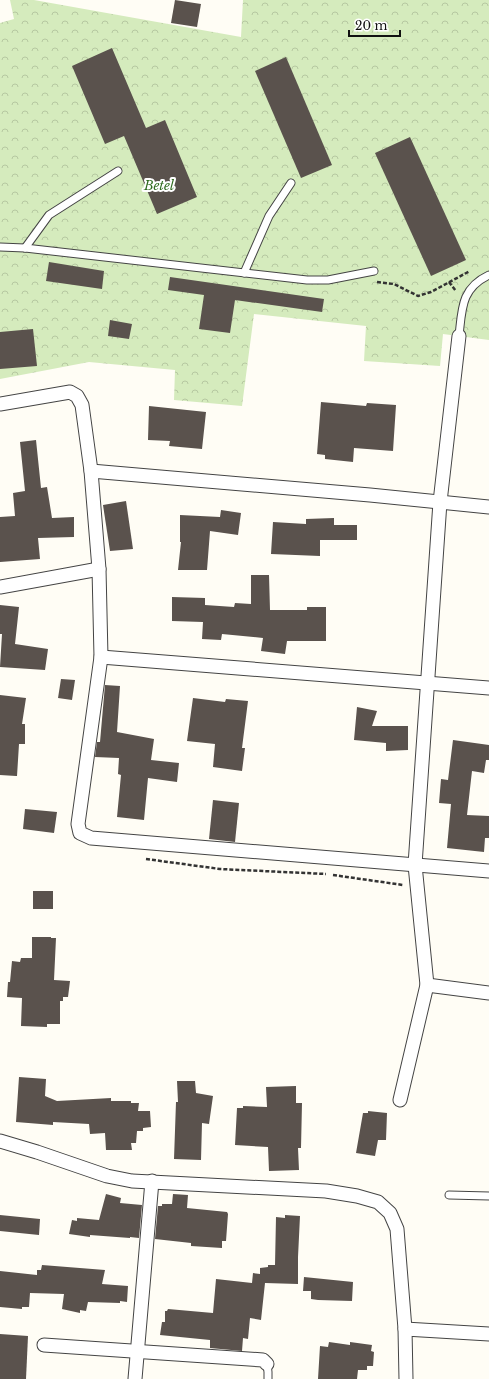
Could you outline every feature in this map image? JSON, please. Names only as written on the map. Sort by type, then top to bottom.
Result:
[{"type":"street","points":[[400,1100],[427,985],[415,865],[440,502],[459,336]]},
{"type":"street","points":[[0,404],[70,392],[77,396],[82,405],[91,471],[99,569],[101,657],[78,824],[80,833],[91,838],[489,871]]},
{"type":"street","points":[[91,471],[489,507]]},
{"type":"street","points":[[0,587],[99,569]]},
{"type":"street","points":[[101,657],[489,688]]},
{"type":"street","points":[[427,985],[489,993]]},
{"type":"street","points":[[0,1141],[107,1176],[132,1181],[326,1191],[357,1196],[378,1202],[390,1213],[397,1229],[405,1329],[406,1379]]},
{"type":"street","points":[[135,1379],[152,1181]]},
{"type":"street","points":[[405,1329],[489,1334]]},
{"type":"street","points":[[44,1345],[263,1360],[266,1364]]},
{"type":"lane","points":[[25,248],[49,215],[118,171]]},
{"type":"lane","points":[[244,273],[268,216],[291,183]]},
{"type":"lane","points":[[0,247],[25,248],[307,280],[328,280],[374,271]]},
{"type":"lane","points":[[459,336],[464,301],[474,284],[489,275]]},
{"type":"lane","points":[[449,1195],[489,1196]]},
{"type":"lane","points":[[266,1364],[268,1379]]},
{"type":"path","points":[[366,273],[368,279],[371,281],[394,284],[400,286],[414,296],[418,296],[431,292],[476,268]]},
{"type":"path","points":[[144,859],[220,869],[332,874],[417,887]]},
{"type":"green space","name":"Betel","points":[[10,0],[34,0],[241,37],[243,0],[489,0],[489,340],[443,334],[440,366],[364,361],[366,326],[254,314],[242,406],[174,400],[175,370],[89,362],[0,379],[0,23],[14,19]]},
{"type":"building","points":[[175,0],[201,4],[197,27],[171,23]]},
{"type":"building","points":[[112,48],[146,128],[165,120],[197,197],[157,214],[124,136],[105,144],[72,66]]},
{"type":"building","points":[[286,57],[332,165],[301,178],[255,71]]},
{"type":"building","points":[[410,137],[466,260],[431,276],[375,153]]},
{"type":"building","points":[[49,262],[104,271],[102,289],[46,281]]},
{"type":"building","points":[[170,277],[324,299],[322,312],[235,300],[230,333],[199,329],[204,295],[168,290]]},
{"type":"building","points":[[110,320],[132,324],[129,339],[108,336]]},
{"type":"building","points":[[33,329],[37,366],[0,369],[0,332]]},
{"type":"building","points":[[321,402],[366,406],[367,403],[396,405],[393,451],[354,448],[353,462],[325,459],[325,455],[317,454]]},
{"type":"building","points":[[149,406],[206,412],[202,449],[169,446],[170,441],[148,440]]},
{"type":"building","points":[[36,440],[41,488],[47,487],[52,518],[74,517],[74,537],[38,538],[40,559],[0,562],[0,517],[15,516],[13,493],[25,491],[20,442]]},
{"type":"building","points":[[126,501],[133,549],[110,551],[103,505]]},
{"type":"building","points":[[221,510],[241,513],[238,535],[210,531],[207,570],[178,570],[181,542],[180,515],[220,517]]},
{"type":"building","points":[[334,518],[334,525],[357,525],[357,540],[320,540],[320,556],[271,554],[273,522],[306,524],[306,519]]},
{"type":"building","points":[[251,575],[269,575],[270,610],[307,610],[307,607],[326,607],[326,641],[287,641],[285,654],[261,651],[263,638],[222,634],[221,640],[202,639],[203,622],[172,621],[172,597],[205,598],[205,605],[234,607],[235,603],[251,604]]},
{"type":"building","points":[[0,605],[19,607],[15,644],[48,649],[45,670],[0,667],[2,634],[0,634]]},
{"type":"building","points":[[61,679],[75,680],[72,700],[58,698]]},
{"type":"building","points":[[105,685],[120,686],[117,732],[154,739],[151,760],[179,763],[177,782],[148,778],[144,820],[117,817],[121,775],[118,774],[119,758],[95,757],[97,742],[100,742]]},
{"type":"building","points":[[0,695],[26,698],[22,724],[25,724],[25,744],[19,744],[17,776],[0,775]]},
{"type":"building","points":[[193,698],[225,702],[226,699],[248,701],[242,748],[245,748],[242,771],[213,767],[215,744],[187,741]]},
{"type":"building","points":[[357,707],[377,711],[372,726],[408,726],[408,750],[386,751],[386,743],[354,740]]},
{"type":"building","points":[[453,740],[489,745],[489,760],[486,760],[484,773],[472,771],[467,815],[489,816],[489,838],[485,838],[484,852],[447,848],[451,804],[439,803],[441,779],[448,780]]},
{"type":"building","points":[[213,800],[239,803],[235,842],[209,839]]},
{"type":"building","points":[[25,809],[57,812],[54,833],[23,829]]},
{"type":"building","points":[[33,891],[53,891],[53,909],[33,909]]},
{"type":"building","points":[[32,937],[56,938],[54,980],[70,981],[68,997],[63,997],[63,1001],[60,1001],[60,1024],[47,1024],[47,1027],[21,1026],[22,998],[7,997],[12,961],[20,962],[21,958],[32,958]]},
{"type":"building","points":[[19,1077],[46,1079],[45,1096],[57,1101],[111,1098],[111,1101],[131,1101],[131,1103],[139,1103],[138,1111],[150,1111],[151,1127],[143,1128],[143,1131],[137,1131],[136,1143],[131,1143],[132,1150],[106,1150],[105,1133],[90,1134],[89,1124],[53,1122],[53,1125],[16,1122]]},
{"type":"building","points":[[177,1081],[195,1081],[196,1093],[213,1096],[209,1124],[202,1123],[201,1160],[174,1159],[176,1102],[178,1102]]},
{"type":"building","points":[[296,1086],[296,1103],[302,1103],[301,1148],[298,1148],[299,1170],[269,1171],[268,1147],[235,1145],[237,1108],[243,1108],[243,1106],[267,1107],[266,1087]]},
{"type":"building","points":[[368,1111],[387,1113],[386,1140],[378,1140],[375,1156],[356,1153],[363,1113],[368,1113]]},
{"type":"building","points":[[106,1194],[121,1198],[120,1203],[142,1205],[139,1238],[90,1235],[90,1237],[69,1234],[72,1220],[77,1221],[77,1218],[99,1220]]},
{"type":"building","points":[[173,1194],[188,1195],[187,1208],[227,1212],[226,1241],[222,1241],[222,1248],[191,1246],[191,1243],[155,1239],[158,1206],[162,1206],[162,1204],[172,1204]]},
{"type":"building","points":[[0,1215],[40,1219],[39,1235],[0,1231]]},
{"type":"building","points":[[285,1215],[300,1216],[298,1284],[265,1283],[261,1320],[250,1318],[248,1339],[243,1338],[242,1351],[210,1348],[210,1340],[160,1335],[162,1322],[165,1322],[165,1311],[168,1309],[213,1313],[216,1279],[252,1283],[253,1273],[260,1274],[260,1268],[268,1267],[268,1265],[275,1265],[276,1217],[285,1218]]},
{"type":"building","points":[[42,1265],[105,1270],[102,1284],[128,1286],[127,1302],[88,1302],[86,1311],[80,1310],[80,1313],[62,1309],[64,1294],[30,1293],[29,1307],[22,1307],[22,1309],[0,1307],[0,1271],[37,1275],[37,1270],[41,1270]]},
{"type":"building","points":[[304,1277],[353,1282],[352,1301],[311,1299],[311,1291],[303,1291]]},
{"type":"building","points":[[0,1334],[28,1336],[26,1379],[0,1379]]},
{"type":"building","points":[[329,1342],[350,1345],[350,1342],[372,1345],[371,1351],[374,1352],[373,1366],[367,1366],[367,1370],[358,1370],[357,1379],[318,1379],[320,1346],[328,1347]]}]
